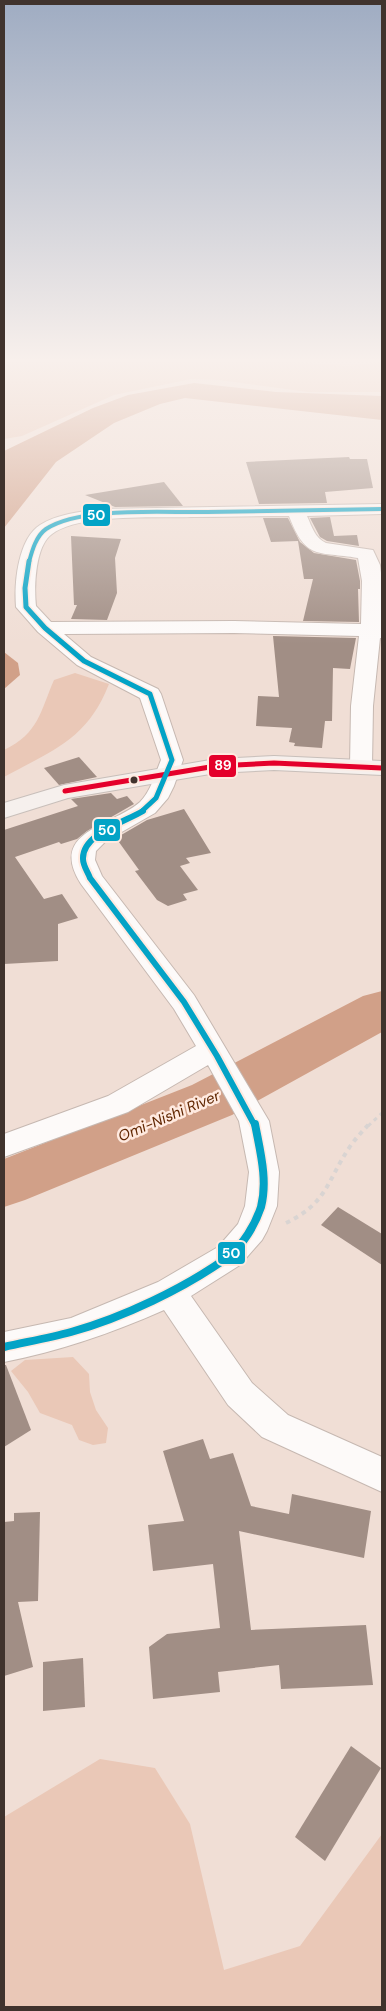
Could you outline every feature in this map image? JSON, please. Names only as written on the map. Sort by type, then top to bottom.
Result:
[{"type":"main road","points":[[4,811],[64,792],[216,766],[274,763],[372,767]]},
{"type":"street","points":[[4,1347],[71,1332],[113,1317],[170,1292],[229,1256],[251,1231],[261,1206],[264,1172],[254,1121],[215,1053],[184,1002],[90,878],[83,859],[86,845],[104,831],[147,808],[158,795],[172,760],[150,694],[84,661],[45,628],[26,607],[26,571],[34,547],[44,530],[60,522],[83,516],[382,509]]},
{"type":"street","points":[[296,510],[308,540],[313,545],[326,550],[366,554],[369,559],[373,582],[376,631],[362,698],[372,767]]},
{"type":"street","points":[[45,628],[346,628],[376,631]]},
{"type":"street","points":[[4,1146],[118,1104],[215,1053]]},
{"type":"street","points":[[170,1292],[240,1394],[275,1426],[382,1475]]},
{"type":"path","points":[[251,1231],[288,1223],[317,1205],[333,1182],[350,1147],[378,1115],[382,1113]]},
{"type":"shaded area","points":[[4,456],[65,456],[56,462],[4,528]]},
{"type":"shaded area","points":[[4,652],[18,663],[20,675],[4,689]]},
{"type":"shaded area","points":[[75,673],[109,684],[90,718],[67,741],[4,777],[4,750],[16,743],[32,729],[54,680]]},
{"type":"shaded area","points":[[73,1357],[89,1374],[90,1392],[96,1410],[108,1428],[106,1443],[93,1445],[79,1440],[72,1425],[40,1413],[28,1392],[11,1371],[25,1360]]},
{"type":"shaded area","points":[[100,1759],[155,1768],[190,1824],[224,1970],[300,1946],[382,1834],[382,2007],[4,2007],[4,1817]]},
{"type":"building","points":[[349,457],[350,459],[367,459],[373,488],[325,492],[327,503],[259,504],[246,462]]},
{"type":"building","points":[[164,482],[183,506],[115,507],[85,495]]},
{"type":"building","points":[[330,517],[334,536],[357,535],[359,546],[327,541],[320,537],[310,518]]},
{"type":"building","points":[[263,518],[288,518],[300,542],[314,553],[356,560],[360,581],[360,589],[358,589],[359,622],[303,621],[313,579],[304,579],[298,541],[271,542]]},
{"type":"building","points":[[71,536],[121,539],[115,558],[117,593],[107,620],[71,619],[77,605],[74,605]]},
{"type":"building","points":[[273,636],[356,638],[350,669],[333,668],[332,721],[325,721],[322,748],[294,746],[295,743],[289,742],[292,728],[256,726],[258,696],[279,697]]},
{"type":"building","points":[[79,757],[97,777],[59,785],[44,768]]},
{"type":"building","points":[[111,793],[117,799],[127,796],[134,804],[87,831],[77,839],[61,844],[59,842],[15,857],[44,899],[62,894],[78,918],[58,924],[58,961],[4,964],[4,830],[78,806],[71,799]]},
{"type":"building","points":[[184,809],[211,853],[186,858],[190,863],[180,866],[198,890],[183,894],[187,900],[168,906],[157,900],[135,871],[139,870],[116,838],[147,820]]},
{"type":"building","points":[[338,1207],[382,1234],[382,1265],[321,1225]]},
{"type":"building","points":[[4,1365],[6,1365],[31,1430],[4,1447]]},
{"type":"building","points":[[203,1439],[210,1459],[233,1453],[251,1506],[289,1514],[292,1494],[371,1511],[364,1558],[239,1531],[251,1630],[366,1625],[373,1685],[281,1689],[279,1665],[218,1672],[220,1692],[153,1699],[149,1647],[167,1634],[220,1628],[213,1564],[153,1571],[148,1525],[184,1521],[163,1451]]},
{"type":"building","points":[[40,1512],[38,1601],[18,1602],[33,1667],[4,1676],[4,1522],[14,1521],[14,1513]]},
{"type":"building","points":[[83,1658],[85,1707],[43,1711],[43,1662]]},
{"type":"building","points":[[351,1746],[381,1768],[325,1861],[295,1837]]},
{"type":"waterway","name":"Omi-Nishi River","points":[[4,1184],[212,1100],[382,1009]]},
{"type":"transit line","name":"50","points":[[4,1347],[71,1332],[113,1317],[170,1292],[229,1256],[251,1231],[261,1206],[264,1172],[254,1121],[217,1056],[184,1002],[90,878],[84,864],[84,851],[89,843],[97,836],[139,813],[152,803],[162,786],[172,760],[150,694],[84,661],[45,628],[26,607],[26,577],[35,544],[46,529],[61,522],[100,515],[144,512],[382,509]]},
{"type":"transit line","name":"89","points":[[65,791],[216,766],[274,763],[382,768]]}]
